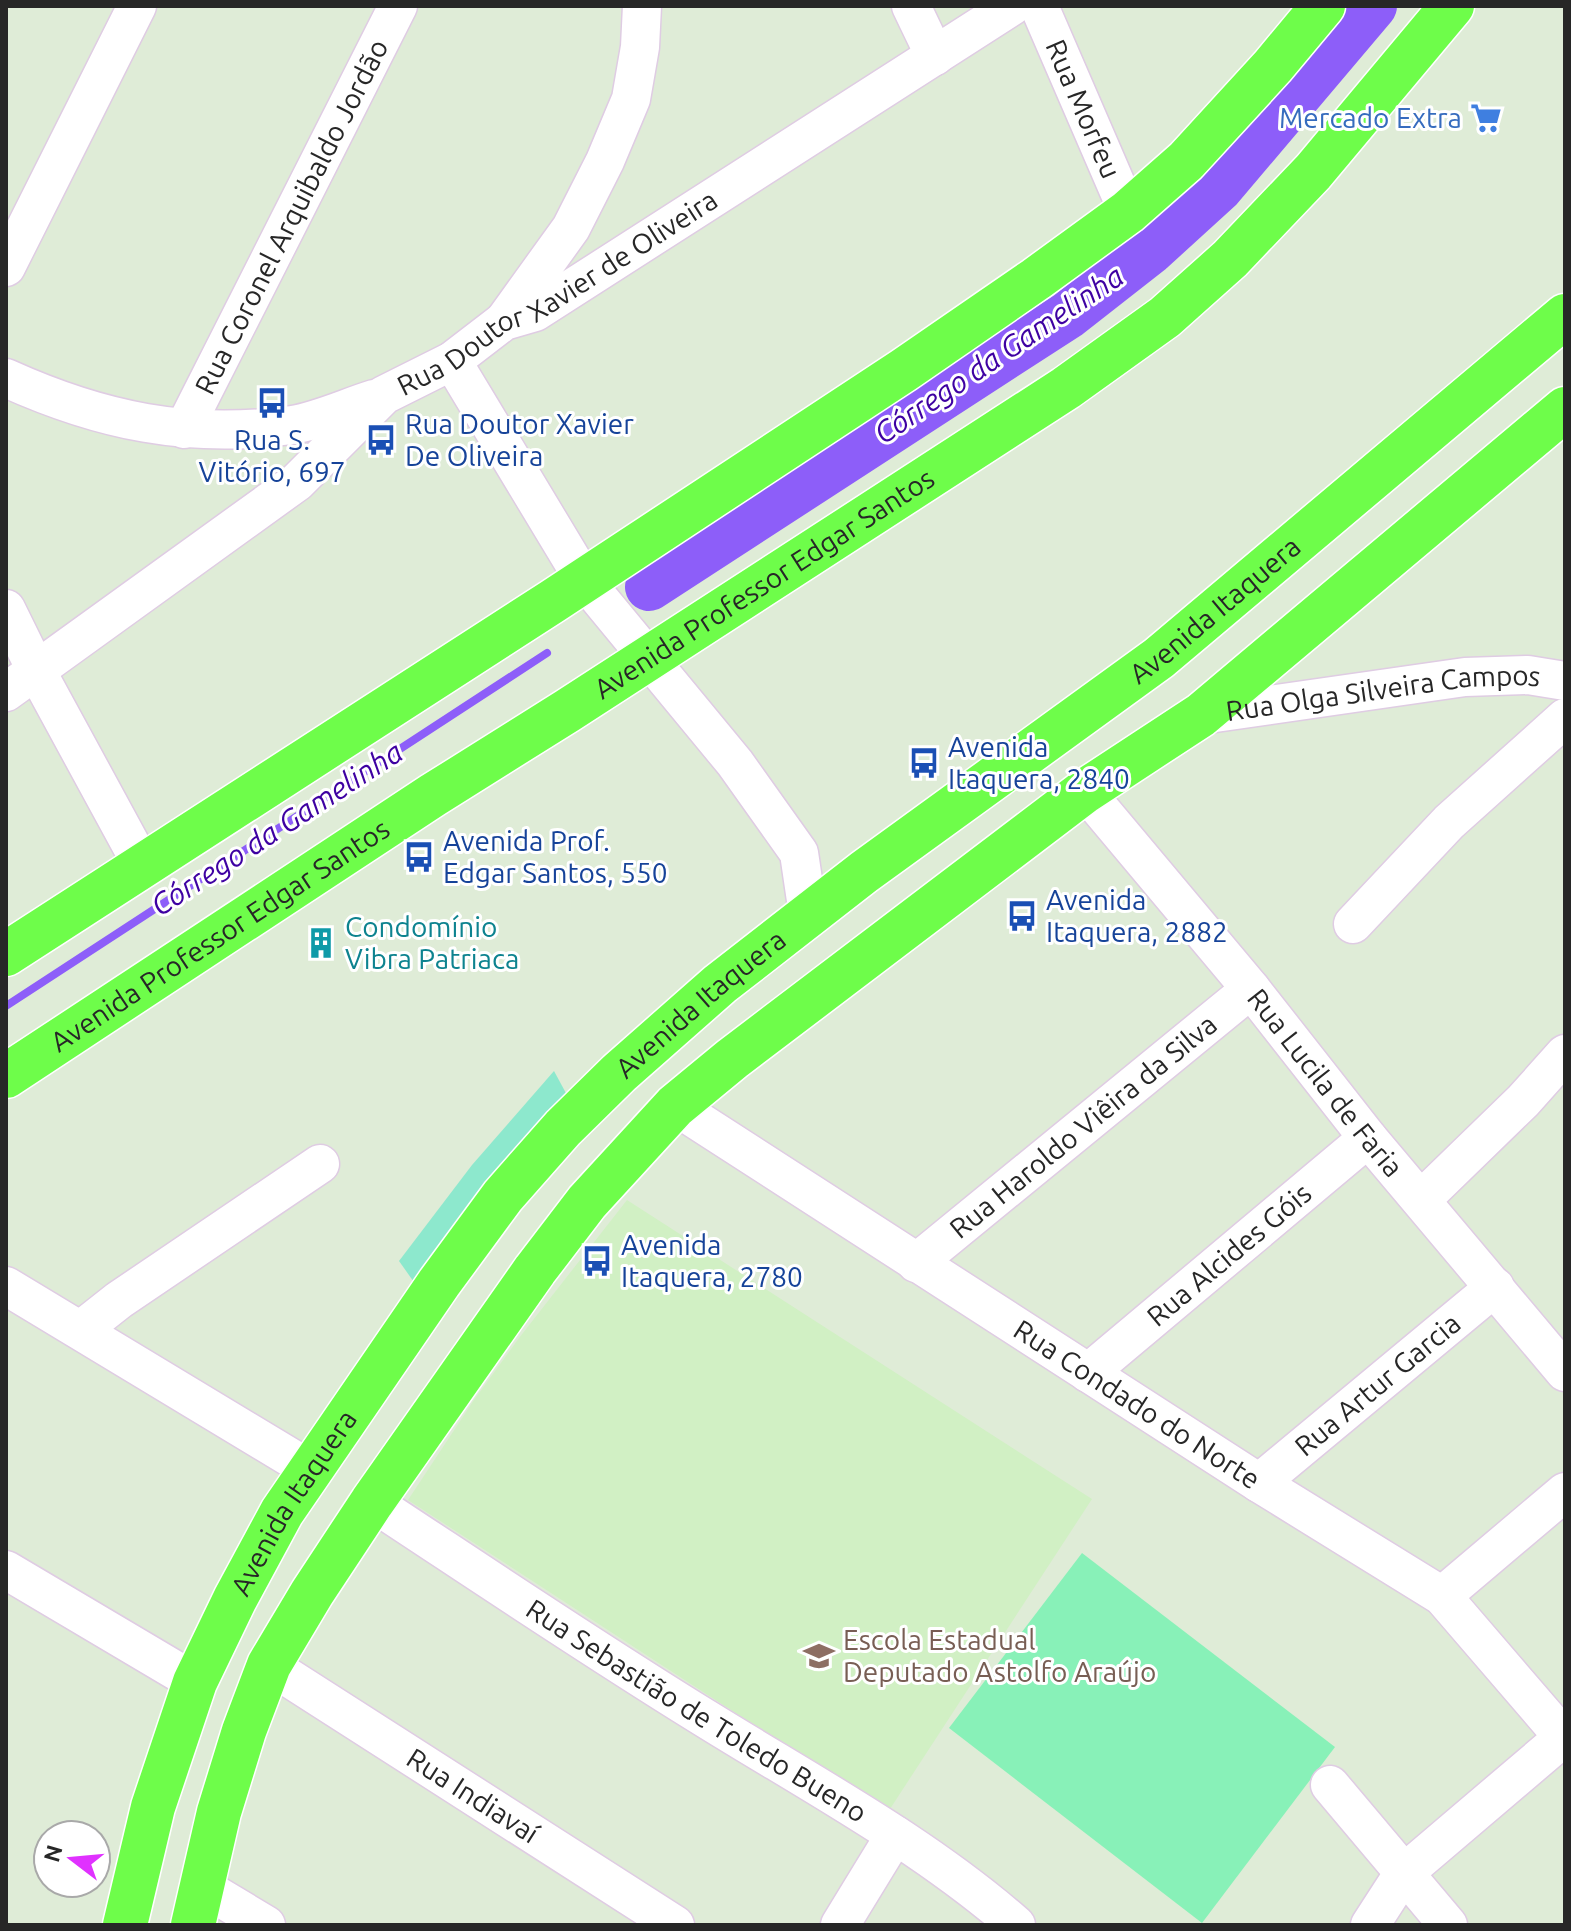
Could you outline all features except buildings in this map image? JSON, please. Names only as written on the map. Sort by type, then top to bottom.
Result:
[{"type":"main road","points":[[6,954],[904,370],[1128,212],[1186,161],[1323,6]]},
{"type":"main road","name":"Avenida Professor Edgar Santos","points":[[6,1076],[433,795],[1066,388],[1165,317],[1230,259],[1313,172],[1452,6]]},
{"type":"main road","name":"Avenida Itaquera","points":[[125,1925],[153,1807],[195,1682],[282,1512],[439,1283],[503,1196],[563,1128],[619,1073],[720,984],[855,879],[1159,658],[1565,316]]},
{"type":"main road","points":[[197,1905],[244,1731],[269,1665],[372,1502],[535,1270],[587,1202],[675,1106],[1085,791],[1201,715],[1565,409]]},
{"type":"street","points":[[6,267],[137,6]]},
{"type":"street","name":"Rua Coronel Arquibaldo Jordão","points":[[184,429],[398,6]]},
{"type":"street","points":[[504,321],[571,228],[605,161],[631,99],[640,47],[642,6]]},
{"type":"street","points":[[911,6],[935,56]]},
{"type":"street","name":"Rua Doutor Xavier de Oliveira","points":[[6,692],[297,482],[384,395],[452,361],[504,321],[535,312],[1012,6]]},
{"type":"street","name":"Rua Morfeu","points":[[1039,6],[1128,212]]},
{"type":"street","points":[[452,361],[584,580],[647,658],[688,702],[799,853],[808,914]]},
{"type":"street","points":[[6,378],[55,401],[157,427],[184,429],[243,429],[295,424],[384,395]]},
{"type":"street","points":[[6,609],[143,867]]},
{"type":"street","name":"Rua Olga Silveira Campos","points":[[1201,715],[1465,677],[1528,675],[1565,681]]},
{"type":"street","points":[[1353,924],[1449,822],[1565,718]]},
{"type":"street","name":"Rua Lucila de Faria","points":[[1085,791],[1251,989],[1368,1138],[1565,1372]]},
{"type":"street","points":[[799,853],[855,879]]},
{"type":"street","name":"Rua Haroldo Viêira da Silva","points":[[916,1263],[1251,989]]},
{"type":"street","points":[[1422,1199],[1523,1101],[1565,1054]]},
{"type":"street","name":"Rua Condado do Norte","points":[[675,1106],[1259,1483],[1442,1596],[1564,1738]]},
{"type":"street","name":"Rua Alcides Góis","points":[[1088,1373],[1368,1138]]},
{"type":"street","points":[[81,1330],[119,1300],[320,1164]]},
{"type":"street","points":[[6,1286],[311,1470]]},
{"type":"street","name":"Rua Artur Garcia","points":[[1259,1483],[1495,1287]]},
{"type":"street","points":[[1442,1596],[1565,1492]]},
{"type":"street","name":"Rua Sebastião de Toledo Bueno","points":[[372,1502],[647,1682],[895,1835],[985,1898],[1016,1925]]},
{"type":"street","points":[[6,1570],[195,1682]]},
{"type":"street","name":"Rua Indiavaí","points":[[269,1665],[675,1925]]},
{"type":"street","points":[[1370,1925],[1403,1874],[1564,1738]]},
{"type":"street","points":[[1330,1785],[1448,1925]]},
{"type":"street","points":[[840,1925],[895,1835]]},
{"type":"street","points":[[197,1905],[266,1925]]},
{"type":"shaded area","points":[[554,1071],[567,1095],[416,1285],[399,1261],[472,1165]]},
{"type":"shaded area","name":"Escola Estadual Deputado Astolfo Araújo","points":[[627,1200],[1092,1499],[888,1812],[408,1500],[519,1338]]},
{"type":"green space","points":[[1082,1553],[1335,1747],[1202,1923],[949,1728]]},
{"type":"waterway","name":"Córrego da Gamelinha","points":[[649,587],[1068,315],[1151,250],[1219,188],[1373,6]]},
{"type":"waterway","name":"Córrego da Gamelinha","points":[[6,1006],[547,653]]},
{"type":"place","name":"Mercado Extra","points":[[1486,118]]},
{"type":"place","name":"Rua S. Vitório, 697","points":[[272,403]]},
{"type":"place","name":"Rua Doutor Xavier De Oliveira","points":[[381,440]]},
{"type":"place","name":"Avenida Itaquera, 2840","points":[[924,763]]},
{"type":"place","name":"Avenida Prof. Edgar Santos, 550","points":[[419,857]]},
{"type":"place","name":"Avenida Itaquera, 2882","points":[[1022,916]]},
{"type":"place","name":"Condomínio Vibra Patriaca","points":[[321,943]]},
{"type":"place","name":"Avenida Itaquera, 2780","points":[[597,1261]]},
{"type":"place","name":"Escola Estadual Deputado Astolfo Araújo","points":[[819,1656]]}]
